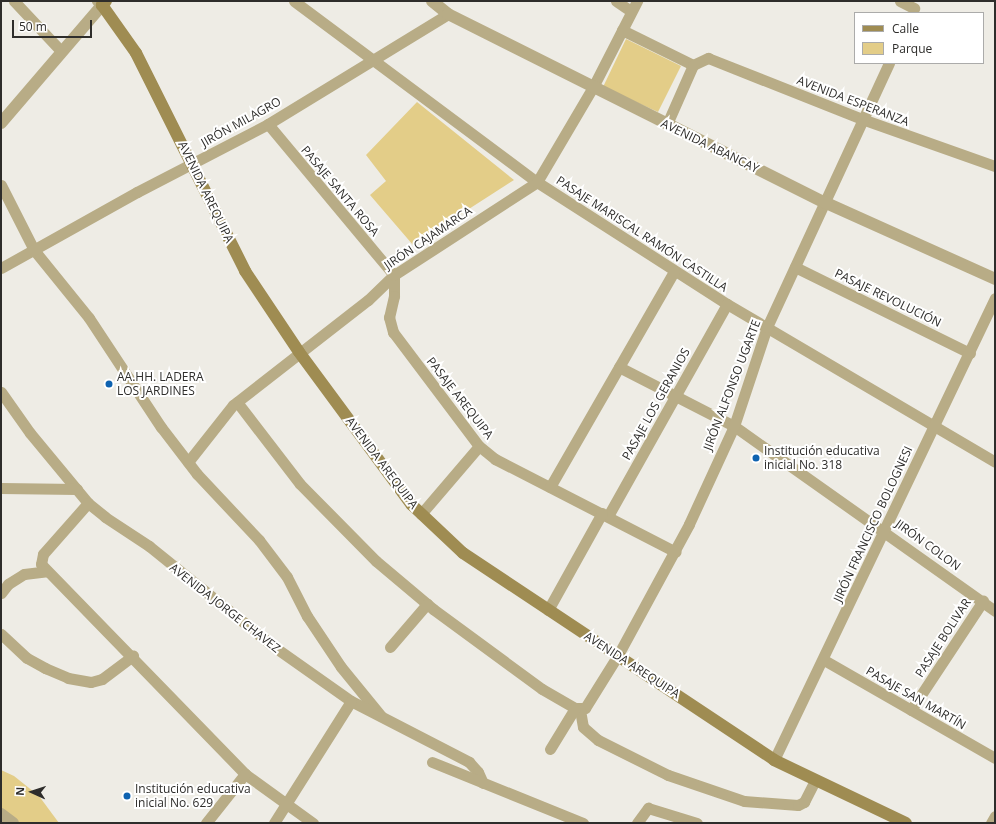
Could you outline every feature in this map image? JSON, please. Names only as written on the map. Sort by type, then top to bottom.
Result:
[{"type":"main road","name":"AVENIDA AREQUIPA","points":[[102,2],[136,52],[193,163],[245,271],[299,352],[412,505],[463,553],[774,760],[906,823]]},
{"type":"street","points":[[14,1],[61,52]]},
{"type":"street","name":"PASAJE MARISCAL RAMÓN CASTILLA","points":[[294,1],[537,182],[727,304],[995,462]]},
{"type":"street","name":"AVENIDA ABANCAY","points":[[432,1],[448,14],[824,202],[995,278]]},
{"type":"street","points":[[616,1],[631,11]]},
{"type":"street","name":"JIRÓN CAJAMARCA","points":[[188,462],[237,402],[299,352],[368,300],[394,274],[537,182],[593,87],[637,1]]},
{"type":"street","points":[[900,1],[914,7]]},
{"type":"street","points":[[1,123],[102,2]]},
{"type":"street","name":"JIRÓN MILAGRO","points":[[1,268],[193,163],[268,124],[448,14]]},
{"type":"street","points":[[622,30],[693,65],[667,124]]},
{"type":"street","name":"AVENIDA ESPERANZA","points":[[693,65],[703,58],[708,58],[862,119],[995,166]]},
{"type":"street","name":"JIRÓN ALFONSO UGARTE","points":[[550,749],[577,709],[586,708],[618,655],[676,552],[734,426],[767,327],[889,64]]},
{"type":"street","name":"PASAJE SANTA ROSA","points":[[268,124],[394,274]]},
{"type":"street","points":[[1,185],[34,250],[89,318],[143,401],[188,462],[259,540],[287,577],[307,616],[341,667],[381,716]]},
{"type":"street","name":"PASAJE REVOLUCIÓN","points":[[795,267],[970,353]]},
{"type":"street","points":[[550,487],[674,271]]},
{"type":"street","name":"PASAJE AREQUIPA","points":[[394,274],[394,296],[389,317],[393,332],[479,446],[495,459],[676,552]]},
{"type":"street","name":"JIRÓN FRANCISCO BOLOGNESI","points":[[774,760],[824,660],[884,530],[995,298]]},
{"type":"street","name":"PASAJE LOS GERANIOS","points":[[548,610],[605,515],[727,304]]},
{"type":"street","name":"JIRÓN COLON","points":[[619,367],[675,394],[734,426],[884,530],[995,610]]},
{"type":"street","name":"AVENIDA JORGE CHAVEZ","points":[[1,392],[30,433],[88,502],[148,546],[273,646],[351,701],[469,762],[478,772],[483,782]]},
{"type":"street","points":[[237,402],[278,458],[324,510],[376,561],[427,604],[542,689],[577,709],[583,726],[598,740],[668,775],[744,801],[798,805],[804,802],[816,780]]},
{"type":"street","points":[[421,514],[479,446]]},
{"type":"street","points":[[1,488],[77,489]]},
{"type":"street","points":[[88,502],[43,554],[41,564],[133,656],[245,774],[314,823]]},
{"type":"street","points":[[1,593],[8,584],[24,574],[47,571]]},
{"type":"street","name":"PASAJE BOLIVAR","points":[[911,710],[982,601]]},
{"type":"street","points":[[390,647],[427,604]]},
{"type":"street","points":[[1,634],[27,658],[45,668],[68,678],[92,682],[102,679],[133,656]]},
{"type":"street","name":"PASAJE SAN MARTÍN","points":[[824,660],[995,758]]},
{"type":"street","points":[[274,823],[287,805],[351,701]]},
{"type":"street","points":[[432,762],[583,823]]},
{"type":"street","points":[[206,823],[245,774]]},
{"type":"street","points":[[637,823],[644,811],[648,808],[697,823]]},
{"type":"street","points":[[990,823],[995,816]]},
{"type":"green space","points":[[626,39],[681,66],[658,112],[603,87]]},
{"type":"green space","points":[[417,102],[514,180],[413,245],[370,195],[386,181],[366,155]]},
{"type":"green space","points":[[1,770],[14,776],[39,796],[59,823],[16,823],[1,812]]},
{"type":"place","name":"AA.HH. LADERA LOS JARDINES","points":[[109,384]]},
{"type":"place","name":"Institución educativa inicial No. 318","points":[[756,458]]},
{"type":"place","name":"Institución educativa inicial No. 629","points":[[127,796]]}]
